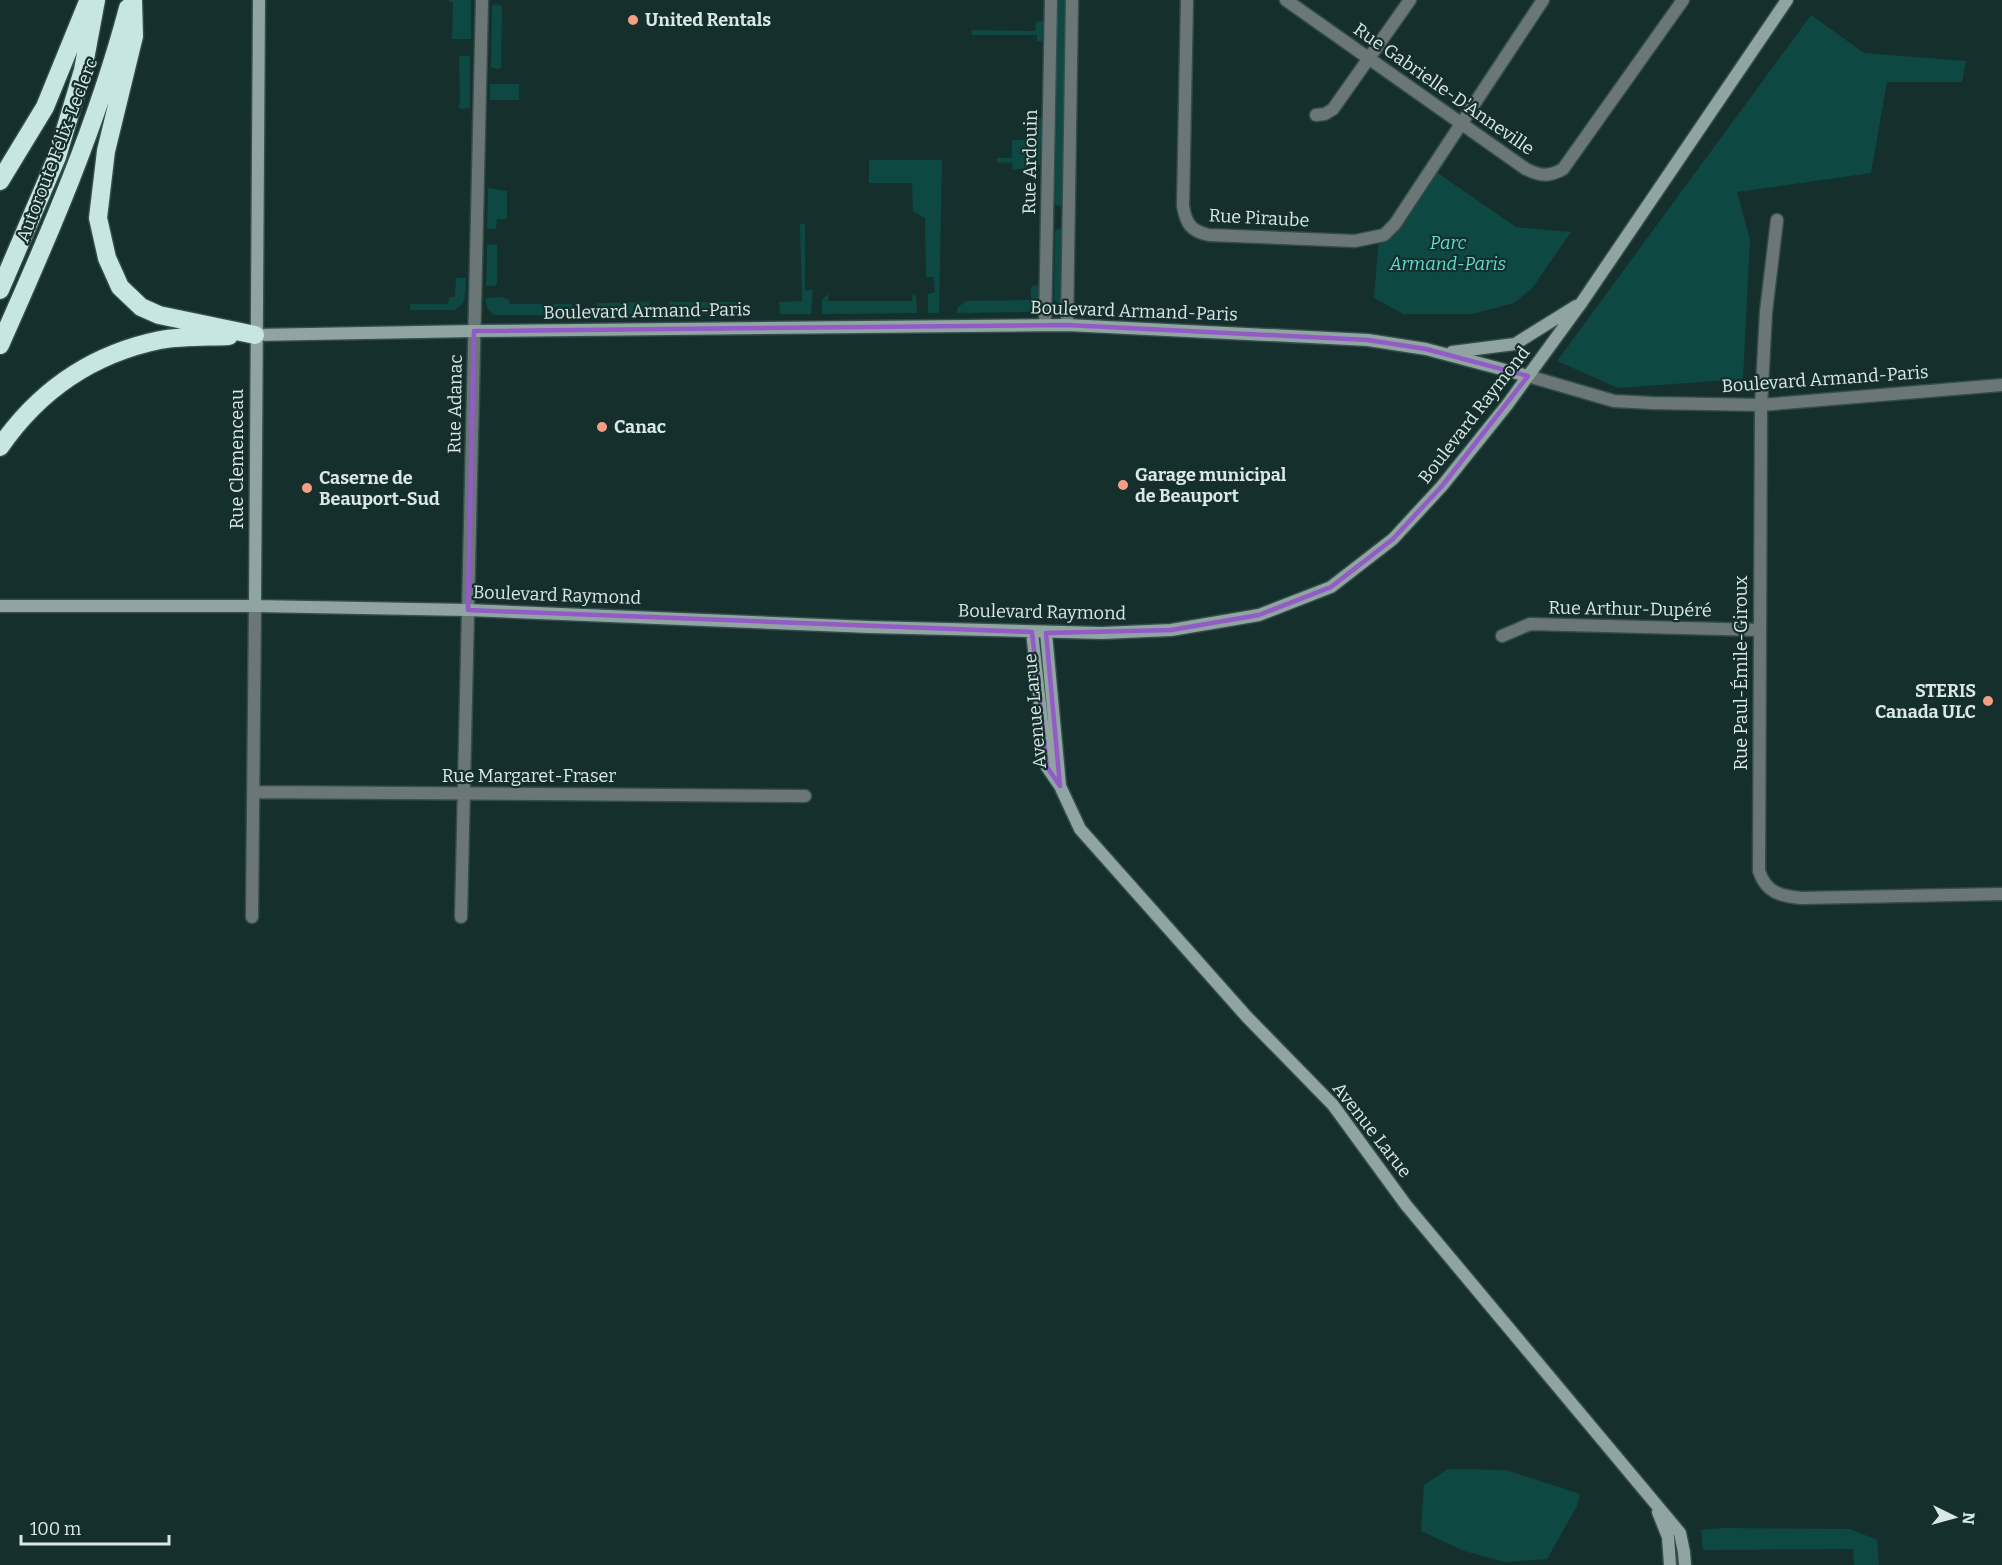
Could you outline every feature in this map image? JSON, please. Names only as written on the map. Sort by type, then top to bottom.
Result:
[{"type":"highway","points":[[0,181],[45,107],[89,0]]},
{"type":"highway","name":"Autoroute Félix-Leclerc","points":[[0,290],[57,157],[83,70],[96,0]]},
{"type":"highway","points":[[131,0],[134,36],[106,151],[98,218],[107,258],[120,287],[141,307],[159,315],[255,335]]},
{"type":"highway","name":"Autoroute Félix-Leclerc","points":[[0,345],[83,151],[131,0]]},
{"type":"highway","points":[[0,447],[49,392],[89,363],[130,348],[162,340],[255,335]]},
{"type":"street","name":"Rue Clemenceau","points":[[252,917],[259,0]]},
{"type":"street","name":"Rue Adanac","points":[[461,917],[482,0]]},
{"type":"street","name":"Rue Ardouin","points":[[1045,325],[1051,0]]},
{"type":"street","points":[[1067,325],[1072,0]]},
{"type":"street","name":"Rue Piraube","points":[[1187,0],[1183,206],[1186,221],[1191,229],[1209,236],[1355,241],[1384,235],[1395,224],[1543,0]]},
{"type":"street","name":"Rue Gabrielle-D'Anneville","points":[[1286,0],[1462,123],[1536,173],[1544,176],[1563,170],[1683,0]]},
{"type":"street","points":[[1316,115],[1325,114],[1333,109],[1410,0]]},
{"type":"street","name":"Boulevard Raymond","points":[[0,606],[255,606],[468,610],[1046,633],[1171,630],[1259,615],[1331,587],[1393,539],[1471,452],[1582,302],[1787,0]]},
{"type":"street","name":"Rue Paul-Émile-Giroux","points":[[1777,220],[1766,312],[1761,405],[1759,872],[1762,882],[1769,889],[1784,896],[1801,898],[2002,894]]},
{"type":"street","points":[[1443,353],[1515,344],[1582,302]]},
{"type":"street","name":"Boulevard Armand-Paris","points":[[255,335],[1067,325],[1368,340],[1443,353],[1614,401],[1653,404],[1761,405],[2002,385]]},
{"type":"street","name":"Rue Arthur-Dupéré","points":[[1503,636],[1530,624],[1760,630]]},
{"type":"street","name":"Avenue Larue","points":[[1032,632],[1047,767],[1060,786],[1080,829],[1246,1017],[1333,1105],[1406,1205],[1680,1533],[1685,1565]]},
{"type":"street","name":"Avenue Larue","points":[[1046,633],[1060,786]]},
{"type":"street","name":"Rue Margaret-Fraser","points":[[253,792],[805,796]]},
{"type":"street","name":"Avenue Larue","points":[[1653,1500],[1668,1536],[1670,1565]]},
{"type":"highlighted area","points":[[1067,325],[1368,340],[1426,349],[1528,376],[1442,486],[1393,539],[1331,587],[1259,615],[1171,630],[1046,633],[1060,786],[1047,767],[1032,632],[468,610],[474,331]]},
{"type":"green space","points":[[448,0],[471,0],[471,39],[452,39],[453,3]]},
{"type":"green space","points":[[1058,0],[1066,0],[1063,204],[1059,207],[1055,204]]},
{"type":"green space","points":[[495,4],[502,6],[501,68],[497,69],[491,67],[492,6]]},
{"type":"green space","points":[[1811,15],[1864,53],[1966,61],[1962,82],[1887,82],[1871,173],[1737,192],[1750,240],[1743,379],[1618,388],[1557,361]]},
{"type":"green space","points":[[1043,21],[1042,41],[1037,41],[1037,35],[972,35],[971,30],[1035,31],[1036,22]]},
{"type":"green space","points":[[460,56],[470,56],[470,108],[461,109],[458,106],[460,102]]},
{"type":"green space","points":[[490,84],[519,84],[519,100],[490,100]]},
{"type":"green space","points":[[1034,117],[1042,118],[1040,166],[1013,170],[1012,163],[997,162],[997,158],[1012,158],[1012,140],[1033,140]]},
{"type":"green space","points":[[869,160],[942,160],[939,313],[928,313],[928,294],[935,292],[934,277],[926,277],[925,218],[913,211],[912,183],[869,183]]},
{"type":"green space","name":"Parc Armand-Paris","points":[[1432,169],[1516,227],[1571,232],[1533,287],[1514,303],[1472,314],[1403,314],[1374,298],[1379,237]]},
{"type":"green space","points":[[488,188],[507,191],[507,219],[497,219],[496,229],[487,229]]},
{"type":"green space","points":[[800,224],[805,224],[805,290],[813,290],[811,314],[780,314],[779,302],[802,301]]},
{"type":"green space","points":[[1060,228],[1063,230],[1062,301],[1058,304],[1054,300],[1055,231]]},
{"type":"green space","points":[[487,244],[497,245],[497,284],[494,286],[486,286]]},
{"type":"green space","points":[[456,278],[466,278],[465,297],[462,304],[454,310],[410,310],[410,304],[448,304],[449,297],[455,297]]},
{"type":"green space","points":[[1034,285],[1039,286],[1039,300],[1034,310],[1030,312],[957,313],[958,307],[966,301],[1031,300],[1031,288]]},
{"type":"green space","points":[[913,293],[916,296],[917,313],[822,314],[822,300],[828,294],[828,301],[912,301]]},
{"type":"green space","points":[[502,297],[509,300],[510,304],[572,304],[572,315],[494,315],[488,310],[485,298]]},
{"type":"green space","points":[[649,302],[650,314],[595,315],[597,303]]},
{"type":"green space","points":[[669,302],[739,302],[739,312],[738,314],[670,315]]},
{"type":"green space","points":[[1448,1469],[1506,1470],[1580,1494],[1577,1506],[1547,1559],[1505,1562],[1464,1551],[1421,1531],[1424,1485]]},
{"type":"green space","points":[[1723,1528],[1850,1529],[1877,1540],[1879,1565],[1854,1565],[1853,1549],[1703,1550],[1701,1530]]},
{"type":"place","name":"United Rentals","points":[[633,20]]},
{"type":"place","name":"Canac","points":[[602,427]]},
{"type":"place","name":"Garage municipal de Beauport","points":[[1123,485]]},
{"type":"place","name":"Caserne de Beauport-Sud","points":[[307,488]]},
{"type":"place","name":"STERIS Canada ULC","points":[[1988,701]]}]
